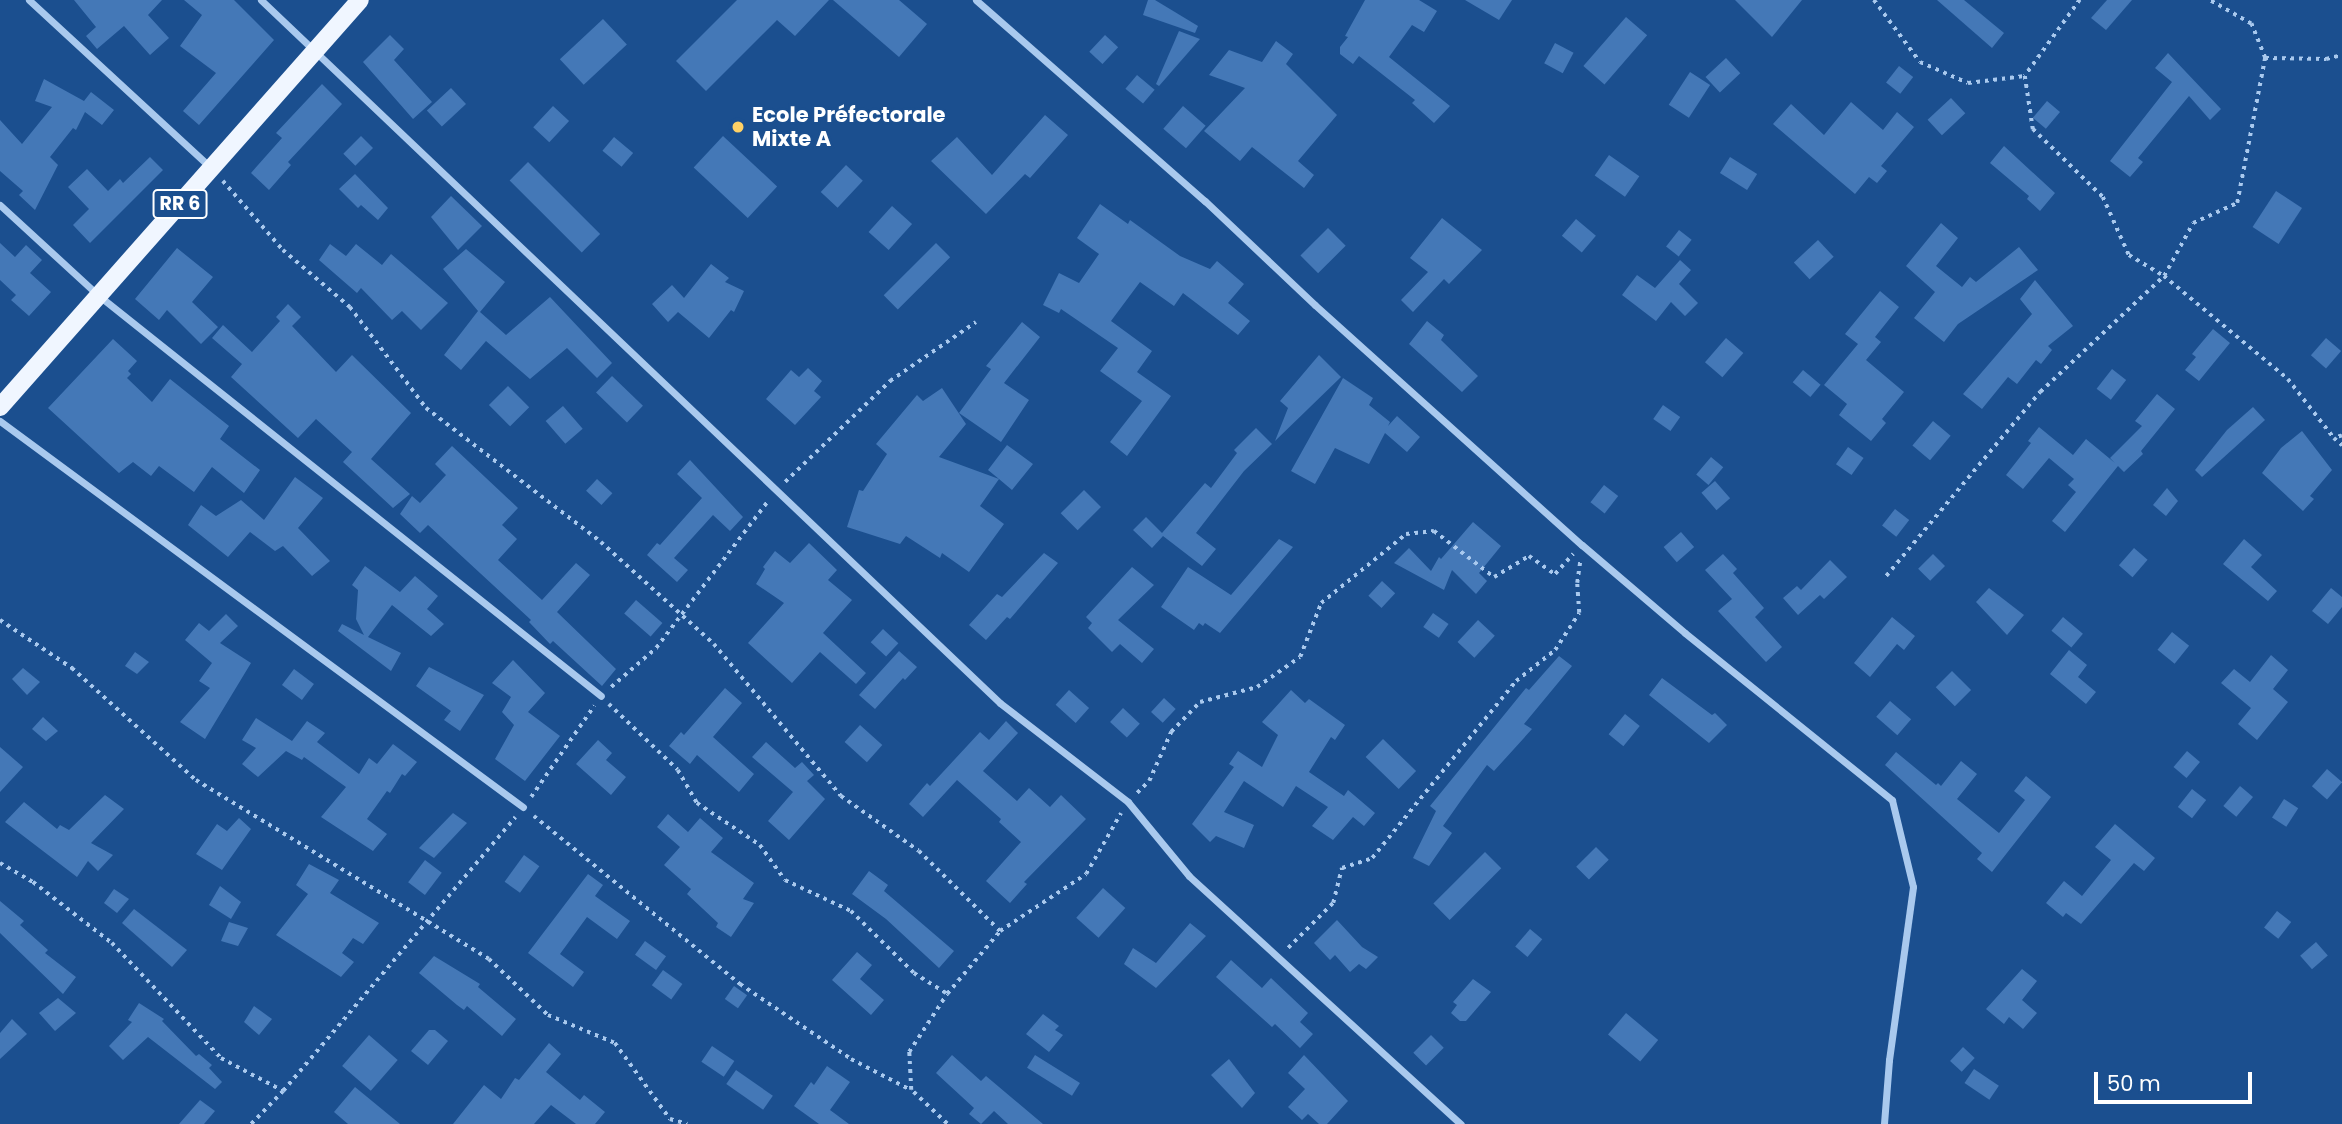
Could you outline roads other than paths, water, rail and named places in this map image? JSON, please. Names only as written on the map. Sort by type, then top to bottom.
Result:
[{"type":"main road","name":"RR 6","points":[[0,407],[360,0]]},
{"type":"street","points":[[29,0],[212,169]]},
{"type":"street","points":[[261,0],[1000,703],[1128,803],[1189,876],[1461,1124]]},
{"type":"street","points":[[976,0],[1205,201],[1315,305],[1582,545],[1892,800],[1913,887],[1889,1060],[1884,1124]]},
{"type":"street","points":[[986,0],[991,13]]},
{"type":"street","points":[[0,205],[98,295],[601,696]]},
{"type":"street","points":[[0,421],[523,807]]},
{"type":"place","name":"Ecole Préfectorale Mixte A","points":[[738,127]]}]
